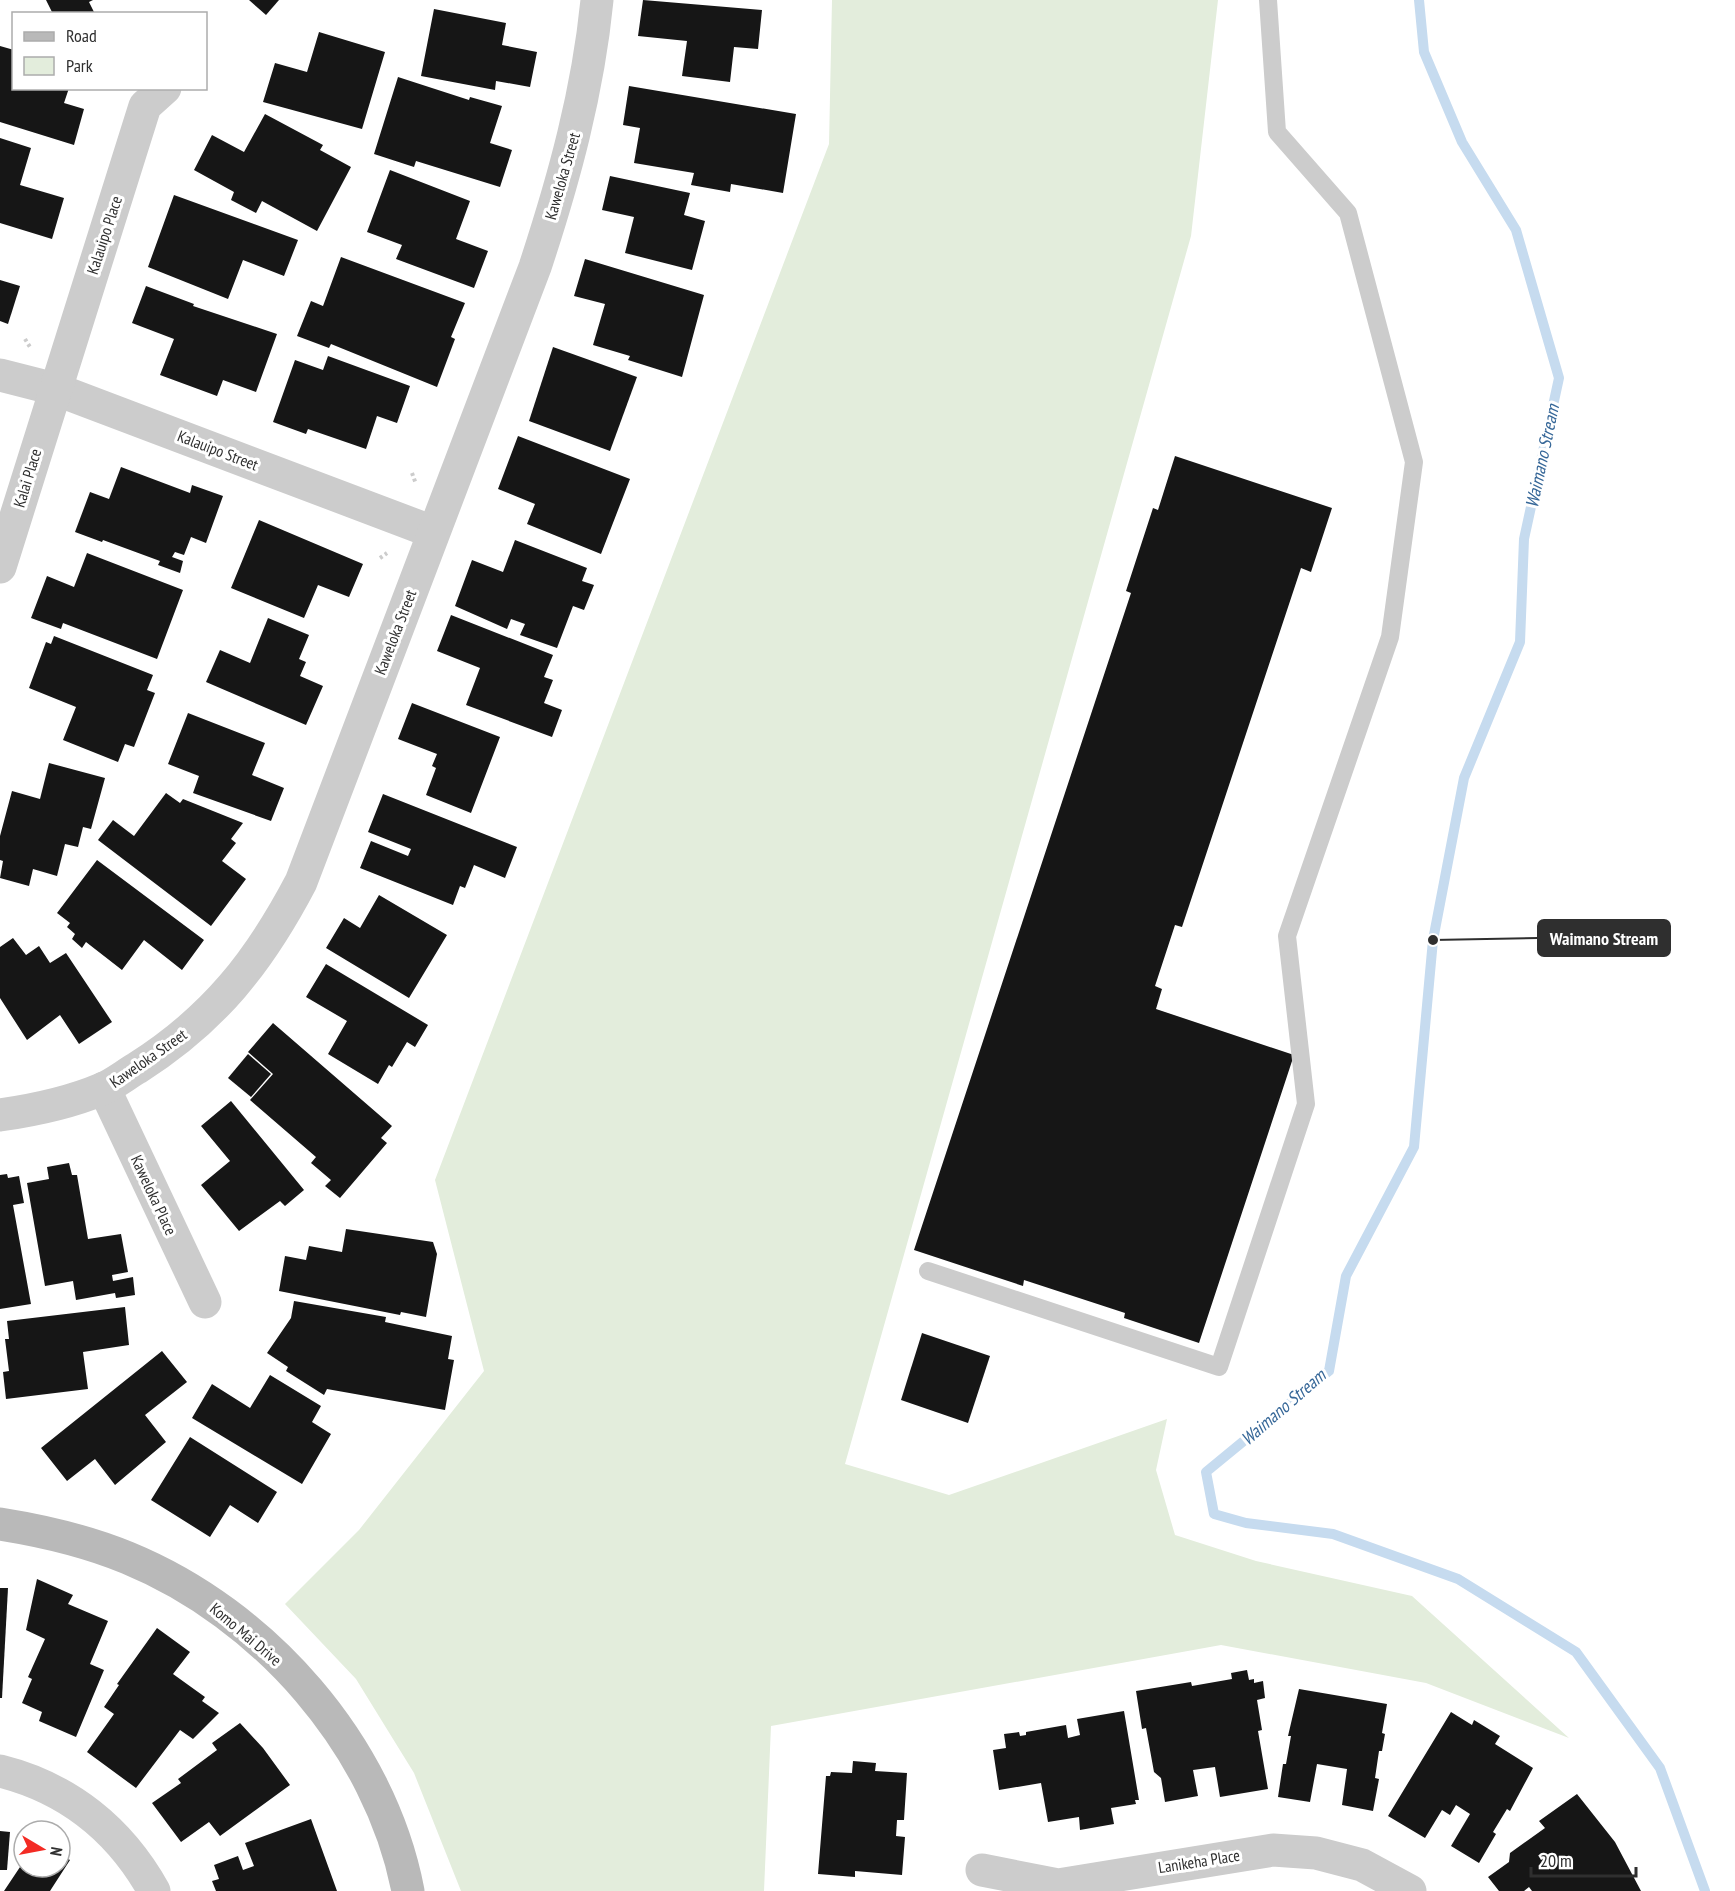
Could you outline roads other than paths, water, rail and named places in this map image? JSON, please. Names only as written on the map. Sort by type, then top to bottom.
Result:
[{"type":"main road","name":"Komo Mai Drive","points":[[0,1524],[76,1540],[128,1558],[191,1590],[238,1623],[273,1652],[339,1731],[362,1768],[393,1838],[408,1891]]},
{"type":"street","name":"Kaweloka Street","points":[[0,1115],[68,1102],[104,1088],[153,1058],[195,1025],[238,982],[275,930],[301,882],[535,267],[555,206],[579,115],[592,51],[597,0]]},
{"type":"street","name":"Kalauipo Place","points":[[55,389],[145,106],[163,90]]},
{"type":"street","name":"Kalauipo Street","points":[[0,375],[55,389],[433,532]]},
{"type":"street","name":"Kalai Place","points":[[0,567],[55,389]]},
{"type":"street","name":"Kaweloka Place","points":[[104,1088],[205,1302]]},
{"type":"street","points":[[0,1771],[50,1787],[83,1808],[114,1835],[142,1869],[154,1891]]},
{"type":"street","name":"Lanikeha Place","points":[[982,1870],[1058,1885],[1273,1850],[1316,1854],[1362,1866],[1410,1891]]},
{"type":"lane","points":[[928,1270],[1219,1367],[1306,1104],[1287,936],[1390,638],[1414,462],[1348,213],[1277,132],[1268,0]]},
{"type":"waterway","name":"Waimano Stream","points":[[1419,0],[1424,52],[1462,142],[1516,230],[1559,378],[1524,539],[1520,642],[1464,778],[1433,940],[1414,1147],[1346,1276],[1329,1371],[1206,1472],[1214,1514],[1246,1523],[1333,1534],[1458,1579],[1576,1652],[1660,1768],[1705,1891]]},
{"type":"place","name":"Waimano Stream","points":[[1433,940]]}]
